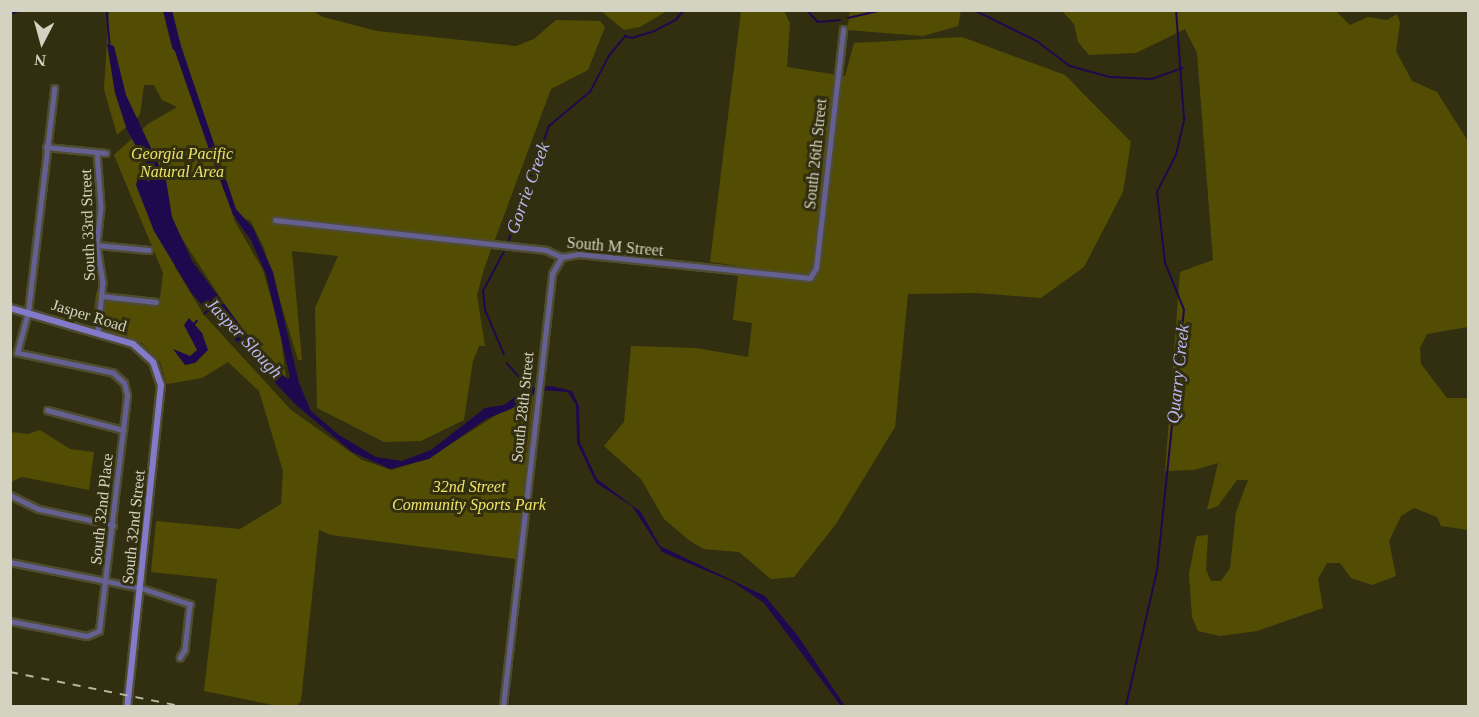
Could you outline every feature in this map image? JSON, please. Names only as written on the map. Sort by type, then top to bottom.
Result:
[{"type":"street","name":"South 26th Street","points":[[810,278],[816,268],[843,30]]},
{"type":"street","points":[[28,312],[54,89]]},
{"type":"street","points":[[46,147],[106,153]]},
{"type":"street","name":"South 33rd Street","points":[[97,152],[101,207],[97,245],[101,296],[98,333]]},
{"type":"street","name":"South M Street","points":[[275,220],[546,250],[562,257],[579,254],[810,278]]},
{"type":"street","points":[[97,245],[149,250]]},
{"type":"street","name":"South 28th Street","points":[[503,706],[552,274],[562,257]]},
{"type":"street","points":[[101,296],[156,302]]},
{"type":"street","name":"Jasper Road","points":[[10,308],[133,344],[153,362]]},
{"type":"street","name":"South 32nd Place","points":[[10,621],[95,635],[101,626],[123,430],[124,383],[113,373],[18,354],[28,312]]},
{"type":"street","name":"South 32nd Street","points":[[128,706],[162,395],[153,362]]},
{"type":"street","points":[[47,410],[123,430]]},
{"type":"street","points":[[10,495],[39,509],[113,525]]},
{"type":"street","points":[[10,562],[141,588],[190,603],[185,650],[180,658]]},
{"type":"green space","points":[[850,10],[961,11],[958,26],[923,36],[847,30]]},
{"type":"green space","points":[[1335,10],[1350,25],[1368,17],[1387,20],[1397,14],[1400,23],[1396,51],[1412,81],[1437,92],[1468,141],[1468,327],[1427,334],[1420,348],[1421,364],[1447,398],[1468,398],[1468,530],[1441,526],[1437,517],[1414,508],[1401,516],[1389,541],[1396,576],[1372,585],[1351,578],[1340,563],[1327,563],[1318,579],[1323,608],[1257,631],[1220,636],[1198,631],[1192,617],[1189,574],[1197,536],[1208,535],[1206,570],[1211,581],[1221,581],[1230,568],[1236,512],[1248,480],[1237,480],[1218,506],[1207,510],[1218,463],[1194,470],[1165,471],[1180,272],[1213,260],[1197,53],[1185,29],[1136,53],[1089,55],[1078,42],[1074,24],[1062,11]]},
{"type":"green space","points":[[109,11],[313,11],[323,17],[377,31],[516,46],[534,39],[556,20],[600,21],[605,27],[588,70],[551,89],[484,269],[477,295],[485,346],[479,346],[473,361],[464,420],[421,441],[384,442],[317,408],[315,308],[338,256],[292,251],[302,360],[298,360],[264,248],[250,220],[233,218],[263,270],[280,330],[286,378],[242,331],[179,234],[175,267],[204,315],[291,410],[362,460],[392,470],[429,458],[534,391],[516,559],[331,535],[319,530],[301,701],[296,706],[278,706],[204,691],[217,579],[151,572],[156,521],[240,529],[281,504],[283,471],[259,391],[228,362],[202,378],[167,384],[160,362],[142,343],[92,325],[96,293],[160,299],[163,273],[114,155],[148,124],[177,107],[162,100],[154,85],[144,85],[140,115],[117,135],[104,89]]},
{"type":"green space","points":[[601,11],[667,11],[640,27],[624,30]]},
{"type":"green space","points":[[741,11],[784,11],[790,23],[787,67],[845,76],[854,43],[962,37],[1065,75],[1131,142],[1123,192],[1084,267],[1041,298],[977,293],[908,294],[895,427],[836,524],[794,577],[771,579],[739,552],[704,549],[690,541],[664,519],[641,479],[604,446],[624,422],[631,346],[696,348],[748,357],[752,323],[733,320],[739,266],[710,262]]},
{"type":"green space","points":[[40,430],[70,449],[94,452],[89,490],[22,477],[11,482],[11,432],[28,434]]},
{"type":"water","points":[[177,34],[236,209],[253,228],[273,272],[299,383],[311,411],[339,435],[376,457],[402,461],[431,450],[485,408],[504,405],[527,388],[552,386],[572,391],[579,406],[580,442],[597,479],[641,512],[660,546],[765,596],[798,636],[845,706],[841,706],[764,603],[733,582],[662,552],[632,506],[596,483],[577,443],[576,405],[568,392],[541,390],[511,409],[486,419],[429,459],[390,469],[352,452],[295,404],[192,294],[154,231],[136,185],[140,170],[148,168],[127,130],[115,93],[107,44],[114,46],[126,95],[166,180],[172,217],[192,261],[272,368],[288,379],[290,377],[266,274],[251,240],[233,215],[170,37]]},
{"type":"water","points":[[189,318],[202,333],[208,350],[195,363],[185,365],[173,349],[190,356],[197,350],[184,325]]},
{"type":"waterway","name":"Jasper Slough","points":[[10,14],[22,10]]},
{"type":"waterway","name":"Jasper Slough","points":[[107,10],[110,47]]},
{"type":"waterway","points":[[167,10],[176,46]]},
{"type":"waterway","name":"Gorrie Creek","points":[[504,355],[485,310],[483,291],[506,248],[549,126],[590,92],[609,56],[625,36],[632,38],[655,31],[676,20],[684,10]]},
{"type":"waterway","name":"Gorrie Creek","points":[[807,10],[818,22],[840,20]]},
{"type":"waterway","name":"Gorrie Creek","points":[[848,18],[882,10]]},
{"type":"waterway","name":"Gorrie Creek","points":[[974,10],[1037,41],[1070,66],[1110,77],[1152,79],[1182,68]]},
{"type":"waterway","name":"Quarry Creek","points":[[1126,706],[1157,571],[1184,310],[1165,263],[1157,192],[1176,155],[1184,119],[1176,10]]},
{"type":"waterway","points":[[204,314],[208,311]]},
{"type":"waterway","points":[[194,324],[197,321]]},
{"type":"waterway","points":[[507,363],[522,380]]},
{"type":"waterway","points":[[531,494],[533,478]]},
{"type":"waterway","points":[[526,540],[527,533]]},
{"type":"waterway","points":[[520,595],[521,586]]},
{"type":"waterway","points":[[517,623],[518,616]]},
{"type":"waterway","points":[[514,646],[515,640]]},
{"type":"waterway","points":[[511,672],[513,661]]},
{"type":"waterway","points":[[508,705],[510,686]]},
{"type":"railway","points":[[10,672],[180,706]]},
{"type":"park label","name":"Georgia Pacific Natural Area","points":[[182,163]]},
{"type":"park label","name":"32nd Street Community Sports Park","points":[[469,496]]}]
